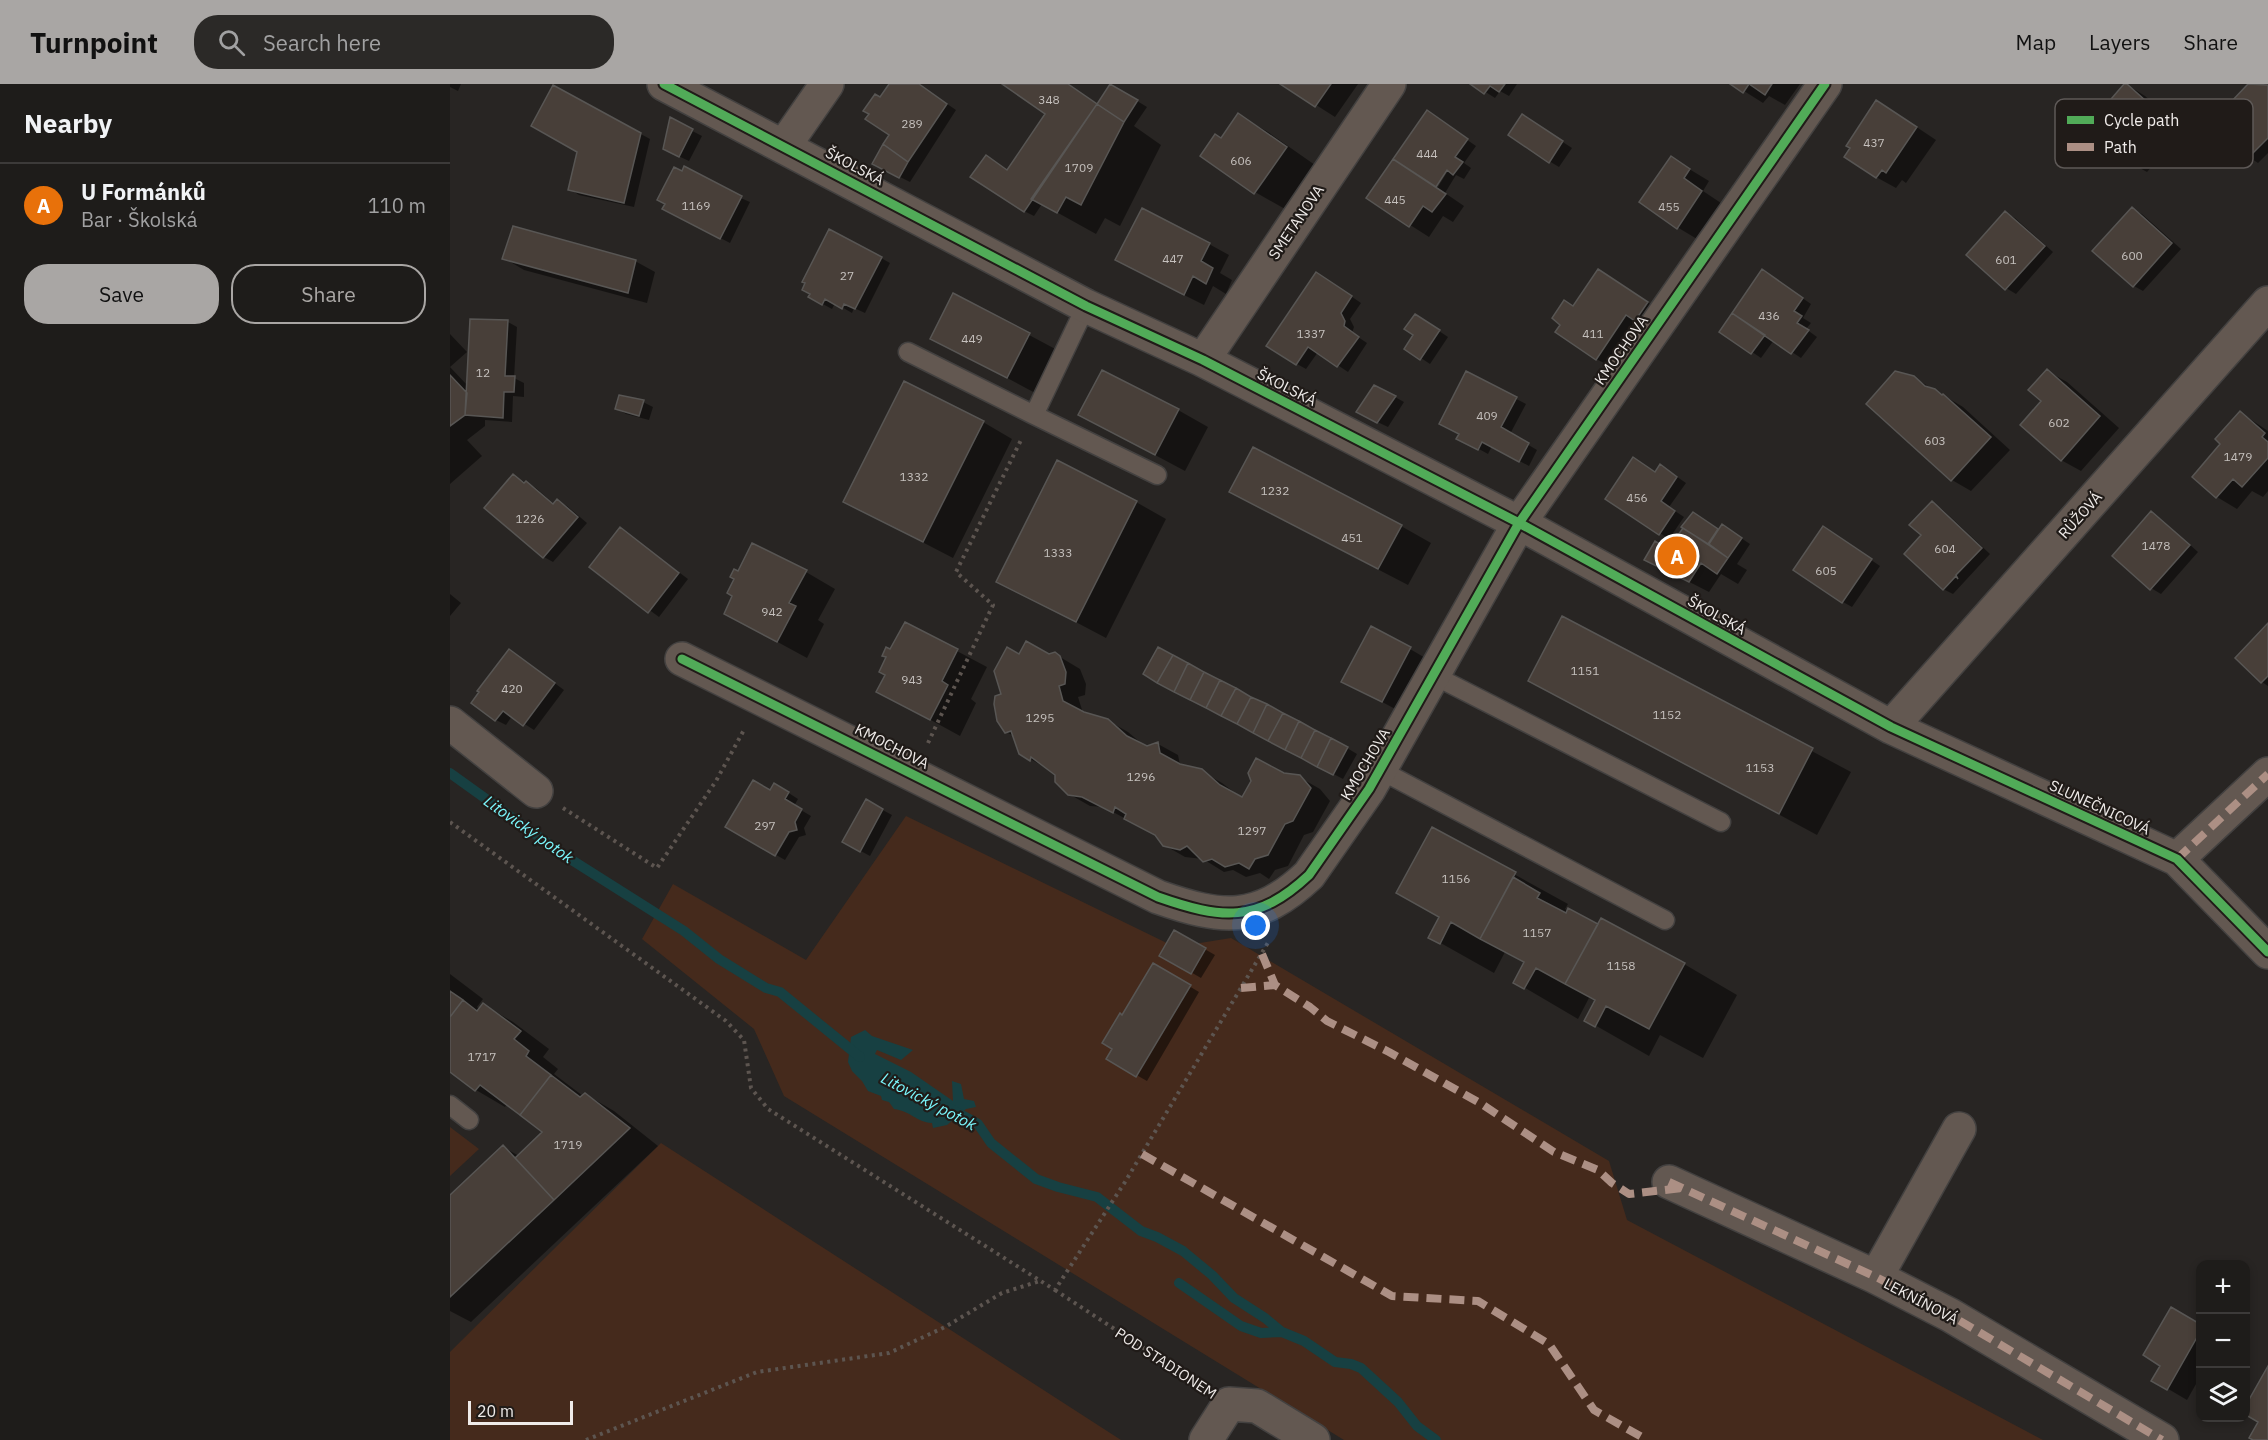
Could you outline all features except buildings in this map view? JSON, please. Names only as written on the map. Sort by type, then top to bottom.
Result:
[{"type":"street","name":"ŠKOLSKÁ","points":[[664,84],[1086,306],[1203,360],[1519,524],[1891,727]]},
{"type":"street","points":[[784,146],[827,84]]},
{"type":"street","name":"SMETANOVA","points":[[1203,360],[1389,84]]},
{"type":"street","name":"KMOCHOVA","points":[[682,659],[1158,897],[1194,910],[1241,913],[1271,902],[1297,886],[1309,875],[1370,789],[1519,524],[1825,84]]},
{"type":"street","name":"RŮŽOVÁ","points":[[1891,727],[2268,303]]},
{"type":"street","points":[[450,723],[536,791]]},
{"type":"street","name":"SLUNEČNICOVÁ","points":[[1891,727],[2177,859],[2268,952]]},
{"type":"street","points":[[2177,859],[2268,774]]},
{"type":"street","points":[[1876,1277],[1959,1130]]},
{"type":"street","name":"LEKNÍNOVÁ","points":[[1669,1182],[1876,1277],[1950,1315],[2162,1440]]},
{"type":"street","points":[[1206,1440],[1229,1404]]},
{"type":"street","name":"POD STADIONEM","points":[[1229,1404],[1257,1406],[1313,1440]]},
{"type":"lane","points":[[1034,415],[1086,306]]},
{"type":"lane","points":[[908,352],[1157,474]]},
{"type":"lane","points":[[1433,675],[1721,822]]},
{"type":"lane","points":[[1380,770],[1665,920]]},
{"type":"lane","points":[[450,1105],[470,1120]]},
{"type":"path","points":[[913,774],[993,605],[956,572],[1034,415]]},
{"type":"path","points":[[536,791],[657,868],[716,781],[761,698]]},
{"type":"path","points":[[1055,1290],[1125,1182],[1273,935]]},
{"type":"path","points":[[586,1440],[757,1372],[889,1353],[945,1327],[1002,1293],[1041,1281]]},
{"type":"shaded area","points":[[906,816],[1175,947],[1231,938],[1609,1161],[1627,1220],[2043,1440],[1344,1440],[784,1096],[754,1029],[642,939],[673,884],[806,960]]},
{"type":"shaded area","points":[[450,1127],[479,1149],[450,1176]]},
{"type":"shaded area","points":[[661,1143],[1121,1440],[450,1440],[450,1352]]},
{"type":"water","points":[[865,1030],[872,1036],[913,1050],[901,1060],[877,1050],[875,1054],[911,1072],[953,1101],[952,1081],[961,1084],[964,1099],[974,1101],[976,1107],[966,1109],[947,1125],[933,1128],[932,1123],[894,1109],[889,1102],[882,1100],[881,1096],[868,1091],[852,1071],[848,1062],[851,1037]]},
{"type":"waterway","name":"Litovický potok","points":[[450,773],[567,857],[684,931],[719,959],[766,988],[780,992],[860,1057]]},
{"type":"waterway","name":"Litovický potok","points":[[947,1107],[978,1124],[991,1143],[1036,1179],[1097,1197],[1141,1231],[1183,1251],[1212,1275],[1234,1298],[1282,1332],[1304,1341],[1335,1362],[1361,1368],[1398,1402],[1417,1426],[1436,1440]]},
{"type":"waterway","points":[[1179,1283],[1241,1326],[1261,1333],[1282,1332]]},
{"type":"marked path","points":[[2177,859],[2268,774]]},
{"type":"marked path","points":[[1262,954],[1275,985]]},
{"type":"marked path","points":[[1241,988],[1275,985],[1310,1007],[1327,1021],[1389,1052],[1480,1103],[1554,1152],[1598,1170],[1629,1194],[1682,1188]]},
{"type":"marked path","points":[[1142,1154],[1392,1296],[1478,1301],[1549,1344],[1594,1410],[1647,1440]]},
{"type":"marked path","points":[[1669,1182],[1876,1277],[1950,1315],[2162,1440]]},
{"type":"cycle path","points":[[664,84],[1086,306],[1203,360],[1519,523],[1891,727],[2177,859],[2268,952]]},
{"type":"cycle path","points":[[682,659],[1158,897],[1201,910],[1220,913],[1238,913],[1272,902],[1309,875],[1369,789],[1519,523],[1825,84]]},
{"type":"place","name":"U Formánků","points":[[1677,556]]}]
